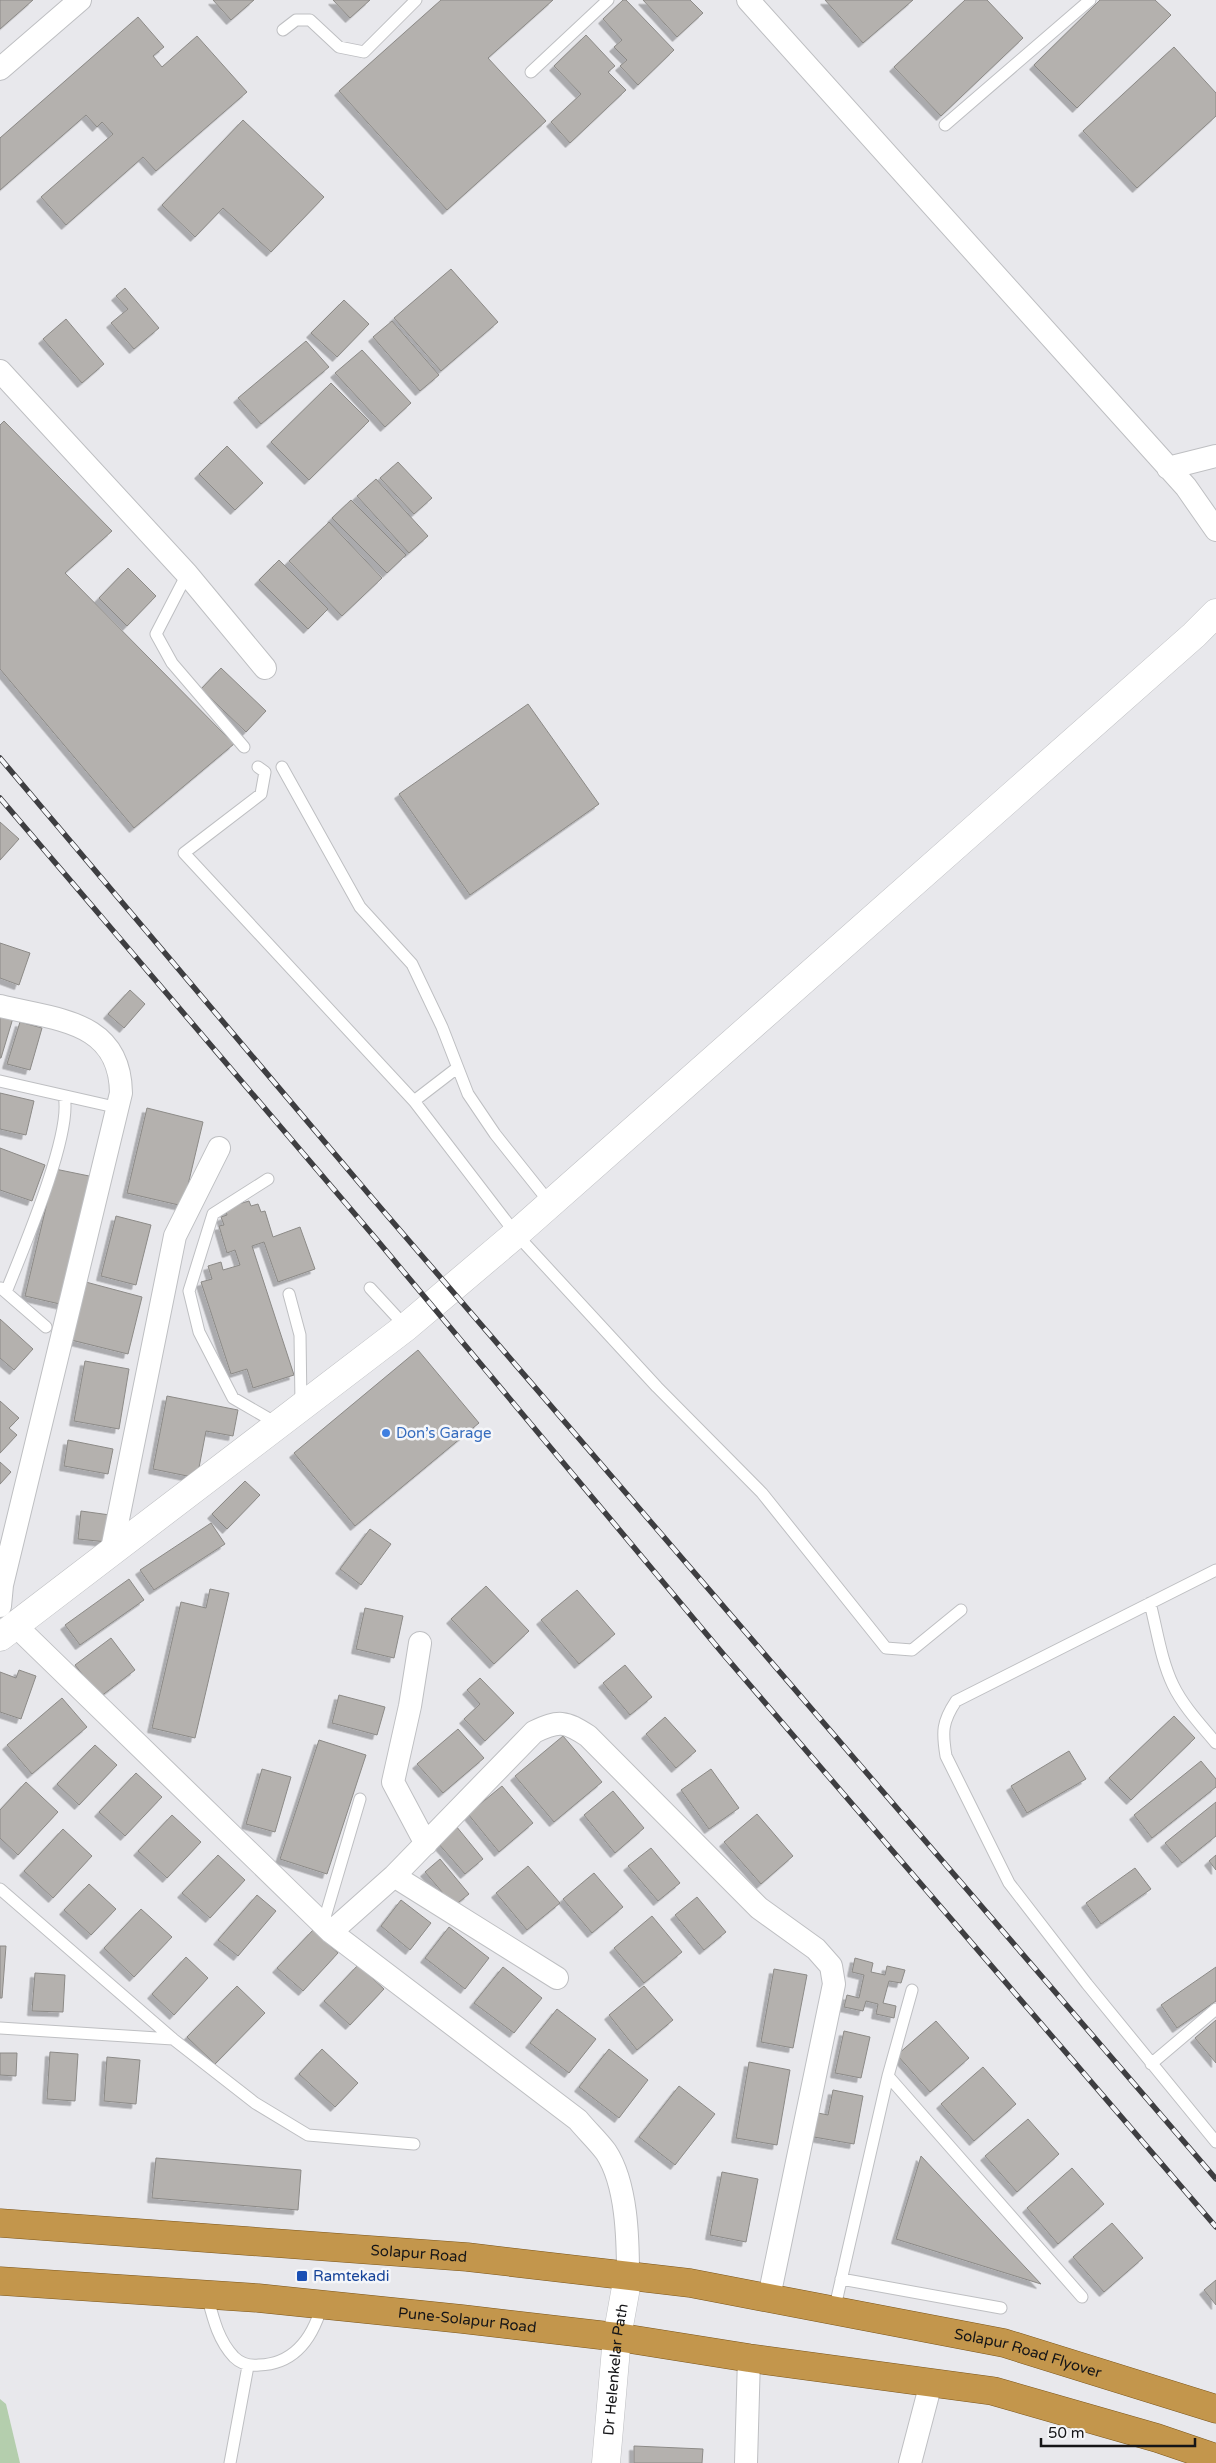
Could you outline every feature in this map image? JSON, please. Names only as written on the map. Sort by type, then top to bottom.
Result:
[{"type":"highway","name":"Solapur Road","points":[[0,2223],[468,2257],[690,2283],[834,2311]]},
{"type":"highway","name":"Pune-Solapur Road","points":[[0,2281],[322,2305],[617,2337],[749,2358],[931,2383]]},
{"type":"highway","name":"Solapur Road Flyover","points":[[834,2311],[1004,2343],[1216,2409]]},
{"type":"highway","points":[[931,2383],[993,2391],[1157,2438],[1216,2458]]},
{"type":"street","points":[[0,69],[80,0]]},
{"type":"street","points":[[748,0],[1186,487],[1216,530]]},
{"type":"street","points":[[0,371],[187,574],[265,668]]},
{"type":"street","points":[[1168,468],[1216,456]]},
{"type":"street","points":[[5,1623],[111,1554],[406,1327],[516,1234],[1187,642],[1216,614]]},
{"type":"street","points":[[0,1006],[92,1031],[110,1048],[121,1079],[118,1108],[2,1585],[5,1623],[327,1928],[578,2120],[606,2153],[620,2186],[628,2230],[628,2276]]},
{"type":"street","points":[[111,1554],[175,1236],[219,1148]]},
{"type":"street","points":[[420,1643],[410,1706],[393,1782],[426,1844]]},
{"type":"street","points":[[327,1928],[394,1876],[534,1732],[552,1724],[569,1724],[588,1736],[760,1908],[816,1950],[831,1966],[834,1984],[769,2297]]},
{"type":"street","points":[[394,1876],[557,1978]]},
{"type":"street","name":"Dr Helenkelar Path","points":[[606,2463],[617,2337],[628,2276]]},
{"type":"street","points":[[746,2463],[749,2358]]},
{"type":"street","points":[[910,2463],[931,2383]]},
{"type":"lane","points":[[283,30],[296,20],[310,20],[339,47],[364,52],[416,0]]},
{"type":"lane","points":[[530,72],[608,0]]},
{"type":"lane","points":[[945,125],[1090,0]]},
{"type":"lane","points":[[187,574],[156,634],[172,663],[244,748]]},
{"type":"lane","points":[[258,767],[265,772],[261,794],[184,853],[414,1101],[516,1234],[657,1387],[762,1493],[886,1648],[912,1650],[961,1610]]},
{"type":"lane","points":[[282,767],[360,907],[412,964],[442,1027],[468,1094],[495,1134],[550,1203]]},
{"type":"lane","points":[[414,1101],[458,1068]]},
{"type":"lane","points":[[0,1081],[118,1108]]},
{"type":"lane","points":[[46,1327],[3,1289],[30,1231],[60,1144],[67,1107],[64,1096]]},
{"type":"lane","points":[[268,1179],[213,1214],[189,1291],[199,1332],[233,1398],[280,1425]]},
{"type":"lane","points":[[370,1288],[406,1327]]},
{"type":"lane","points":[[289,1294],[300,1335],[301,1408]]},
{"type":"lane","points":[[1216,1570],[956,1701],[947,1715],[942,1733],[946,1756],[1009,1883],[1151,2064],[1216,2142]]},
{"type":"lane","points":[[1150,1603],[1165,1664],[1173,1685],[1187,1707],[1216,1744]]},
{"type":"lane","points":[[327,1928],[360,1799]]},
{"type":"lane","points":[[0,1889],[173,2039],[255,2103],[308,2135],[414,2144]]},
{"type":"lane","points":[[834,2311],[888,2076],[912,1990]]},
{"type":"lane","points":[[1151,2064],[1216,2009]]},
{"type":"lane","points":[[0,2028],[173,2039]]},
{"type":"lane","points":[[888,2076],[1082,2297]]},
{"type":"lane","points":[[841,2279],[1001,2308]]},
{"type":"lane","points":[[207,2295],[219,2336],[235,2358],[248,2366],[274,2365],[294,2354],[316,2325],[322,2305]]},
{"type":"lane","points":[[230,2463],[248,2366]]},
{"type":"green space","points":[[0,2399],[6,2404],[20,2463],[0,2463]]},
{"type":"building","points":[[0,0],[33,0],[0,29]]},
{"type":"building","points":[[213,0],[254,0],[231,20]]},
{"type":"building","points":[[333,0],[370,0],[350,18]]},
{"type":"building","points":[[441,0],[553,0],[488,58],[546,121],[447,210],[339,91]]},
{"type":"building","points":[[623,0],[626,0],[674,50],[638,85],[620,66],[627,60],[614,47],[622,40],[603,19]]},
{"type":"building","points":[[643,0],[690,0],[703,13],[677,37]]},
{"type":"building","points":[[825,0],[913,0],[863,43]]},
{"type":"building","points":[[965,0],[987,0],[1023,38],[941,116],[894,67]]},
{"type":"building","points":[[1100,0],[1155,0],[1171,15],[1077,108],[1034,65]]},
{"type":"building","points":[[138,17],[164,47],[153,56],[162,67],[197,36],[247,92],[156,171],[143,157],[66,225],[41,197],[113,134],[102,122],[97,127],[86,115],[0,190],[0,138]]},
{"type":"building","points":[[586,35],[615,66],[608,72],[626,90],[570,143],[551,122],[581,94],[554,66]]},
{"type":"building","points":[[1174,47],[1216,93],[1216,116],[1137,188],[1083,131]]},
{"type":"building","points":[[243,120],[324,197],[271,252],[223,208],[195,237],[162,205]]},
{"type":"building","points":[[451,269],[498,322],[441,371],[394,318]]},
{"type":"building","points":[[125,288],[159,328],[134,349],[111,323],[128,309],[116,296]]},
{"type":"building","points":[[344,300],[369,324],[337,357],[311,333]]},
{"type":"building","points":[[66,319],[104,364],[82,383],[43,339]]},
{"type":"building","points":[[392,321],[439,375],[420,391],[373,337]]},
{"type":"building","points":[[306,341],[329,367],[261,424],[238,398]]},
{"type":"building","points":[[362,350],[411,403],[385,427],[335,373]]},
{"type":"building","points":[[331,383],[369,421],[309,480],[271,442]]},
{"type":"building","points":[[4,421],[112,531],[65,573],[234,744],[134,828],[0,669],[0,425]]},
{"type":"building","points":[[227,446],[263,483],[235,510],[199,474]]},
{"type":"building","points":[[398,462],[432,498],[414,514],[380,478]]},
{"type":"building","points":[[376,479],[428,536],[409,553],[357,496]]},
{"type":"building","points":[[351,500],[406,555],[387,573],[332,518]]},
{"type":"building","points":[[329,522],[382,578],[342,616],[289,561]]},
{"type":"building","points":[[279,560],[328,609],[308,629],[259,580]]},
{"type":"building","points":[[128,568],[156,596],[127,626],[99,598]]},
{"type":"building","points":[[221,668],[266,711],[246,732],[201,689]]},
{"type":"building","points":[[528,704],[599,804],[470,895],[399,794]]},
{"type":"building","points":[[0,822],[19,839],[0,860]]},
{"type":"building","points":[[0,943],[30,953],[19,985],[0,978]]},
{"type":"building","points":[[130,990],[145,1004],[124,1028],[108,1014]]},
{"type":"building","points":[[0,1014],[13,1018],[1,1058],[0,1058]]},
{"type":"building","points":[[20,1022],[42,1028],[30,1070],[7,1064]]},
{"type":"building","points":[[0,1093],[34,1101],[26,1135],[0,1129]]},
{"type":"building","points":[[147,1108],[203,1122],[183,1206],[127,1193]]},
{"type":"building","points":[[0,1148],[45,1165],[32,1201],[0,1190]]},
{"type":"building","points":[[55,1169],[94,1177],[64,1305],[25,1296]]},
{"type":"building","points":[[249,1201],[251,1206],[258,1204],[261,1212],[265,1211],[273,1237],[300,1227],[315,1269],[278,1282],[264,1242],[252,1246],[294,1375],[253,1388],[247,1369],[231,1374],[201,1282],[212,1279],[208,1266],[221,1262],[223,1270],[240,1265],[235,1250],[227,1253],[219,1226],[224,1225],[221,1217],[227,1215],[225,1208]]},
{"type":"building","points":[[116,1216],[151,1225],[136,1285],[101,1276]]},
{"type":"building","points":[[82,1281],[142,1297],[128,1354],[67,1339]]},
{"type":"building","points":[[0,1319],[33,1349],[14,1370],[0,1358]]},
{"type":"building","points":[[418,1350],[479,1423],[355,1526],[294,1453]]},
{"type":"building","points":[[85,1361],[129,1369],[119,1429],[74,1421]]},
{"type":"building","points":[[167,1396],[238,1410],[233,1436],[206,1431],[197,1478],[153,1469]]},
{"type":"building","points":[[0,1401],[19,1418],[9,1428],[17,1435],[0,1453]]},
{"type":"building","points":[[68,1440],[113,1449],[108,1474],[64,1466]]},
{"type":"building","points":[[0,1462],[11,1472],[0,1484]]},
{"type":"building","points":[[245,1481],[260,1495],[227,1529],[212,1514]]},
{"type":"building","points":[[81,1511],[110,1515],[107,1542],[78,1539]]},
{"type":"building","points":[[211,1523],[225,1544],[154,1590],[140,1570]]},
{"type":"building","points":[[370,1529],[391,1544],[361,1585],[340,1569]]},
{"type":"building","points":[[129,1579],[144,1600],[80,1645],[65,1625]]},
{"type":"building","points":[[486,1586],[529,1631],[494,1664],[451,1619]]},
{"type":"building","points":[[210,1589],[229,1593],[195,1738],[152,1728],[181,1602],[206,1608]]},
{"type":"building","points":[[577,1590],[615,1634],[579,1664],[541,1620]]},
{"type":"building","points":[[365,1608],[403,1616],[394,1658],[356,1649]]},
{"type":"building","points":[[111,1638],[135,1670],[100,1697],[75,1665]]},
{"type":"building","points":[[625,1665],[652,1697],[630,1715],[603,1683]]},
{"type":"building","points":[[19,1670],[36,1676],[21,1719],[0,1712],[0,1672],[16,1678]]},
{"type":"building","points":[[480,1678],[514,1713],[485,1741],[464,1719],[480,1704],[467,1690]]},
{"type":"building","points":[[339,1695],[385,1707],[377,1735],[332,1723]]},
{"type":"building","points":[[62,1698],[87,1727],[32,1774],[7,1745]]},
{"type":"building","points":[[1174,1716],[1195,1738],[1131,1800],[1109,1778]]},
{"type":"building","points":[[665,1717],[696,1751],[676,1768],[646,1734]]},
{"type":"building","points":[[458,1729],[484,1758],[443,1793],[417,1764]]},
{"type":"building","points":[[563,1736],[602,1782],[554,1822],[515,1776]]},
{"type":"building","points":[[319,1740],[366,1755],[327,1874],[280,1859]]},
{"type":"building","points":[[95,1745],[117,1765],[79,1805],[57,1784]]},
{"type":"building","points":[[1069,1751],[1086,1779],[1027,1813],[1011,1786]]},
{"type":"building","points":[[1201,1761],[1216,1779],[1216,1787],[1152,1838],[1134,1815]]},
{"type":"building","points":[[262,1769],[291,1777],[275,1832],[246,1824]]},
{"type":"building","points":[[711,1769],[739,1808],[709,1829],[681,1790]]},
{"type":"building","points":[[136,1773],[162,1797],[125,1836],[99,1812]]},
{"type":"building","points":[[26,1782],[58,1812],[18,1855],[0,1838],[0,1810]]},
{"type":"building","points":[[502,1786],[533,1823],[499,1852],[468,1814]]},
{"type":"building","points":[[613,1791],[644,1828],[615,1853],[584,1815]]},
{"type":"building","points":[[1216,1802],[1216,1836],[1182,1863],[1165,1843]]},
{"type":"building","points":[[757,1814],[793,1856],[761,1884],[724,1842]]},
{"type":"building","points":[[172,1815],[201,1842],[167,1878],[138,1851]]},
{"type":"building","points":[[456,1826],[483,1859],[465,1874],[437,1842]]},
{"type":"building","points":[[63,1829],[92,1856],[53,1898],[24,1871]]},
{"type":"building","points":[[651,1848],[680,1883],[658,1901],[628,1866]]},
{"type":"building","points":[[218,1855],[245,1880],[210,1918],[182,1893]]},
{"type":"building","points":[[1216,1855],[1216,1870],[1209,1861]]},
{"type":"building","points":[[440,1859],[469,1894],[454,1906],[425,1872]]},
{"type":"building","points":[[528,1866],[560,1903],[527,1930],[496,1893]]},
{"type":"building","points":[[1135,1868],[1151,1889],[1101,1924],[1086,1903]]},
{"type":"building","points":[[594,1873],[623,1907],[592,1933],[563,1899]]},
{"type":"building","points":[[89,1884],[116,1909],[91,1935],[64,1910]]},
{"type":"building","points":[[257,1895],[276,1911],[238,1956],[218,1940]]},
{"type":"building","points":[[697,1897],[726,1932],[704,1950],[675,1915]]},
{"type":"building","points":[[401,1900],[431,1923],[410,1950],[381,1926]]},
{"type":"building","points":[[141,1909],[172,1937],[134,1977],[104,1948]]},
{"type":"building","points":[[652,1916],[682,1952],[644,1983],[614,1948]]},
{"type":"building","points":[[449,1927],[489,1958],[465,1989],[425,1958]]},
{"type":"building","points":[[313,1930],[338,1953],[303,1991],[277,1968]]},
{"type":"building","points":[[0,1946],[6,1946],[2,1998],[0,1998]]},
{"type":"building","points":[[186,1957],[208,1978],[174,2015],[152,1994]]},
{"type":"building","points":[[855,1958],[873,1963],[871,1972],[885,1975],[887,1966],[905,1970],[901,1983],[889,1981],[883,2003],[896,2006],[894,2018],[876,2014],[878,2004],[866,2001],[863,2011],[844,2007],[847,1995],[859,1998],[864,1975],[852,1972]]},
{"type":"building","points":[[358,1965],[384,1989],[350,2025],[324,2001]]},
{"type":"building","points":[[503,1967],[542,1998],[514,2033],[474,2003]]},
{"type":"building","points":[[1216,1967],[1216,2001],[1177,2028],[1161,2005]]},
{"type":"building","points":[[774,1969],[807,1975],[793,2048],[761,2042]]},
{"type":"building","points":[[35,1973],[65,1975],[63,2012],[32,2011]]},
{"type":"building","points":[[237,1986],[265,2013],[215,2064],[187,2037]]},
{"type":"building","points":[[644,1986],[673,2020],[637,2050],[609,2015]]},
{"type":"building","points":[[557,2009],[596,2039],[569,2073],[530,2043]]},
{"type":"building","points":[[1216,2020],[1216,2063],[1195,2038]]},
{"type":"building","points":[[936,2021],[969,2058],[930,2092],[897,2055]]},
{"type":"building","points":[[844,2031],[870,2037],[861,2078],[835,2073]]},
{"type":"building","points":[[322,2049],[358,2083],[335,2107],[299,2074]]},
{"type":"building","points":[[609,2049],[648,2080],[619,2118],[579,2087]]},
{"type":"building","points":[[50,2052],[78,2054],[75,2101],[47,2099]]},
{"type":"building","points":[[0,2053],[17,2053],[16,2076],[0,2075]]},
{"type":"building","points":[[107,2057],[140,2060],[136,2104],[104,2101]]},
{"type":"building","points":[[749,2062],[790,2070],[777,2145],[736,2138]]},
{"type":"building","points":[[983,2067],[1016,2104],[974,2141],[941,2104]]},
{"type":"building","points":[[679,2086],[715,2114],[675,2165],[639,2137]]},
{"type":"building","points":[[833,2090],[863,2096],[854,2144],[808,2136],[813,2112],[828,2115]]},
{"type":"building","points":[[1028,2119],[1059,2154],[1017,2192],[985,2156]]},
{"type":"building","points":[[921,2156],[1041,2284],[896,2239]]},
{"type":"building","points":[[156,2158],[301,2170],[298,2210],[152,2198]]},
{"type":"building","points":[[1072,2168],[1104,2204],[1058,2244],[1027,2208]]},
{"type":"building","points":[[722,2172],[758,2179],[746,2242],[710,2235]]},
{"type":"building","points":[[1112,2223],[1143,2258],[1104,2292],[1073,2257]]},
{"type":"building","points":[[1216,2280],[1216,2305],[1204,2290]]},
{"type":"building","points":[[634,2446],[703,2449],[702,2463],[634,2463]]},
{"type":"railway","points":[[0,758],[367,1192],[1216,2179]]},
{"type":"railway","points":[[0,798],[377,1240],[724,1655],[1216,2227]]},
{"type":"place","name":"Don’s Garage","points":[[386,1433]]},
{"type":"place","name":"Ramtekadi","points":[[302,2276]]}]
